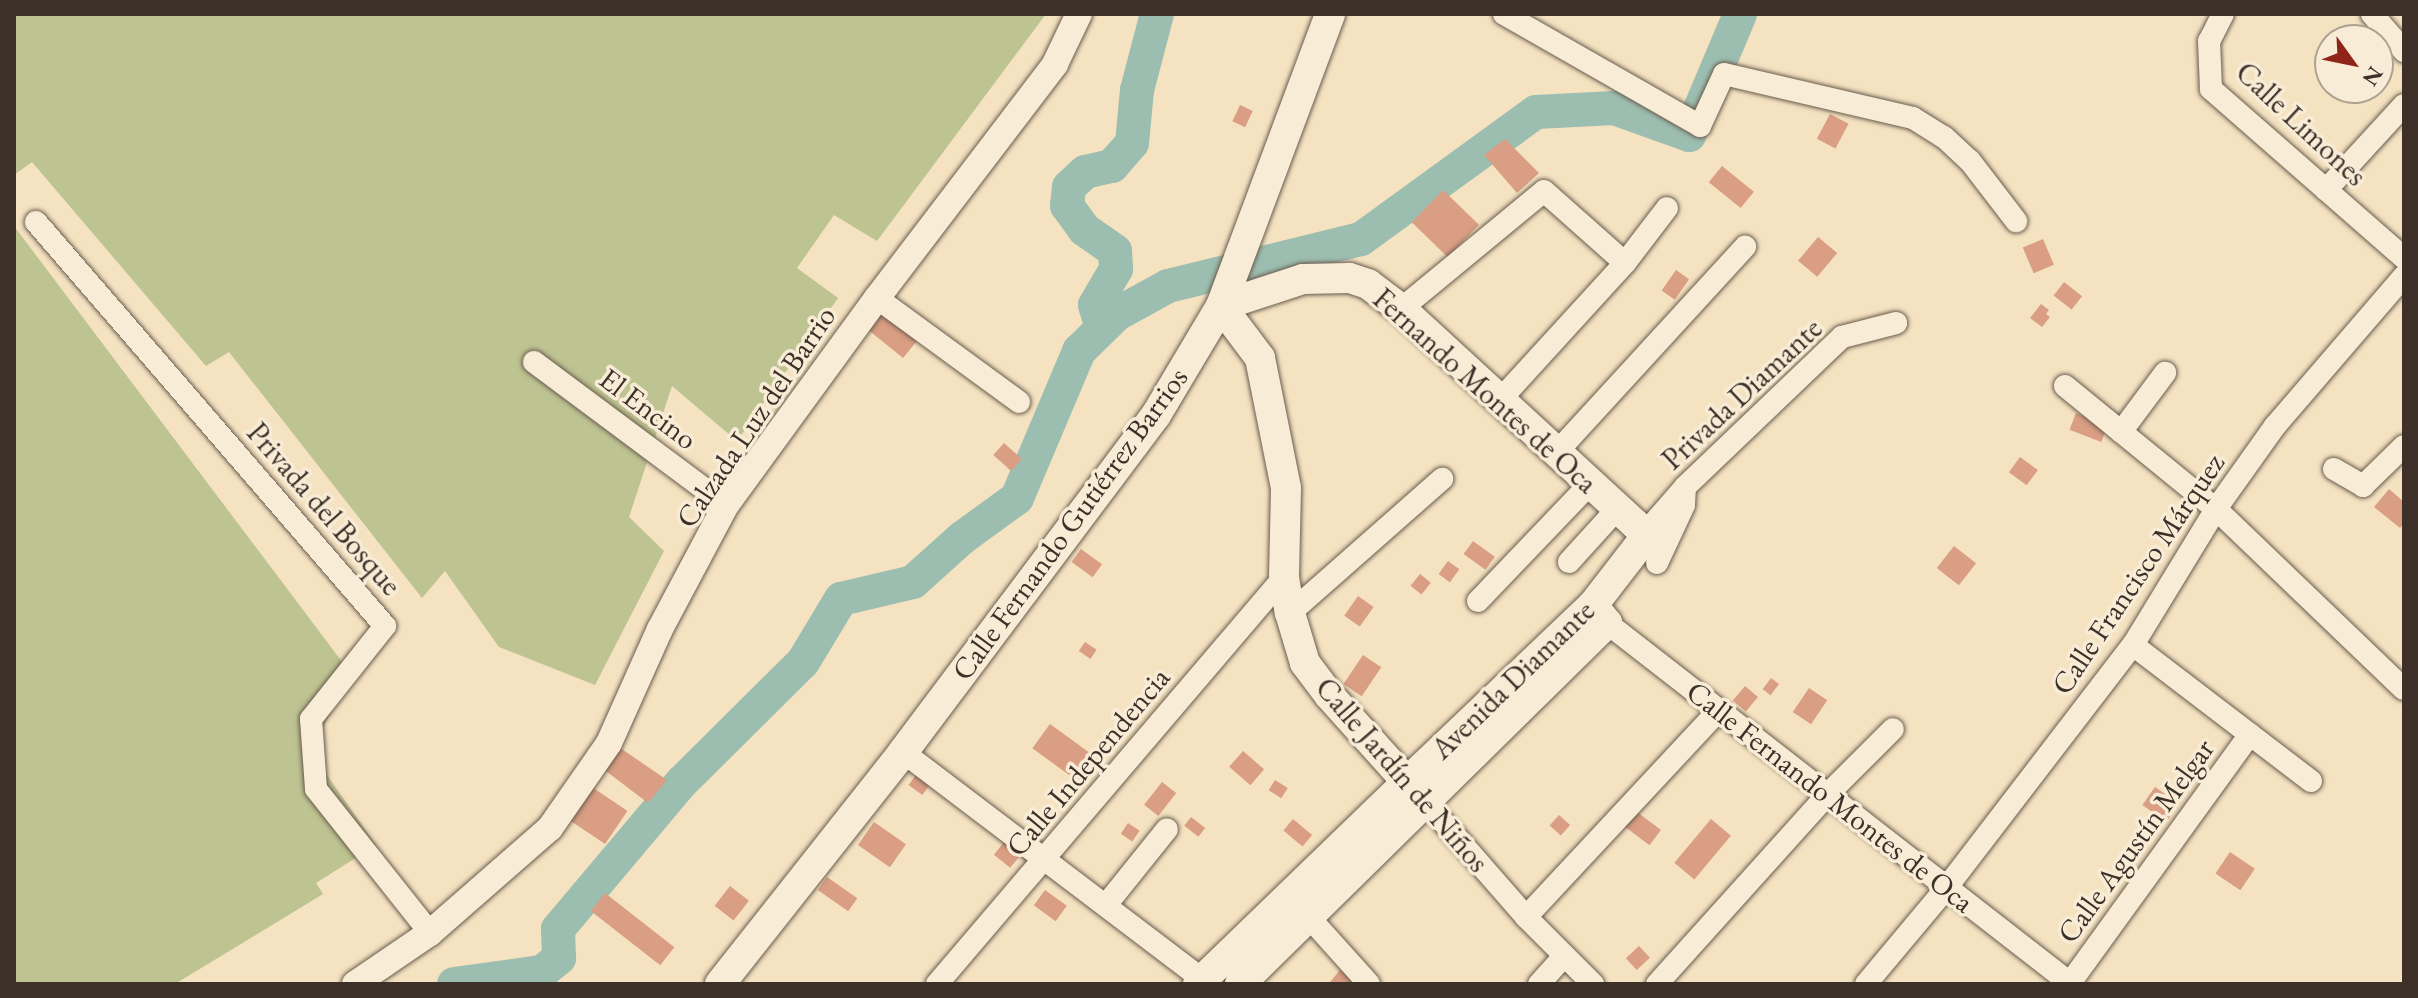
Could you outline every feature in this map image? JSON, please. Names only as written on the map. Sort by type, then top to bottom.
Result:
[{"type":"main road","name":"Calle Fernando Gutiérrez Barrios","points":[[720,984],[903,752],[1156,415],[1221,306],[1330,14]]},
{"type":"main road","name":"Fernando Montes de Oca","points":[[1221,306],[1303,279],[1322,276],[1349,278],[1368,284],[1401,309],[1589,485],[1645,533]]},
{"type":"main road","name":"Calle Jardín de Niños","points":[[1221,306],[1260,358],[1286,488],[1284,577],[1290,613],[1305,663],[1329,695],[1415,791]]},
{"type":"main road","name":"Avenida Diamante","points":[[1203,982],[1415,791],[1600,614],[1645,533]]},
{"type":"main road","name":"Avenida Diamante","points":[[1240,984],[1308,916],[1415,791]]},
{"type":"street","name":"Calzada Luz del Barrio","points":[[355,984],[430,933],[550,828],[609,743],[660,629],[726,505],[877,298],[1055,64],[1079,14]]},
{"type":"street","points":[[1504,14],[1700,126],[1724,74],[1913,118],[1944,137],[1970,161],[2016,221]]},
{"type":"street","name":"Calle Limones","points":[[2223,14],[2209,41],[2211,89],[2404,258]]},
{"type":"street","points":[[2375,15],[2404,51]]},
{"type":"street","points":[[2326,190],[2404,105]]},
{"type":"street","points":[[1401,309],[1544,191],[1625,263]]},
{"type":"street","points":[[1499,401],[1625,263],[1667,208]]},
{"type":"street","name":"Privada del Bosque","points":[[36,222],[385,626],[311,719],[316,789],[430,933]]},
{"type":"street","points":[[1556,453],[1745,247]]},
{"type":"street","name":"Calle Francisco Márquez","points":[[1866,984],[1947,887],[2133,645],[2216,509],[2275,426],[2404,276]]},
{"type":"street","points":[[877,298],[1019,402]]},
{"type":"street","name":"Privada Diamante","points":[[1645,533],[1686,486],[1842,337],[1896,323]]},
{"type":"street","name":"El Encino","points":[[534,362],[726,505]]},
{"type":"street","points":[[2121,432],[2165,373]]},
{"type":"street","points":[[2065,386],[2216,509],[2404,689]]},
{"type":"street","points":[[2334,469],[2363,486],[2404,446]]},
{"type":"street","points":[[1290,613],[1442,479]]},
{"type":"street","points":[[1478,601],[1589,485]]},
{"type":"street","points":[[1657,563],[1684,505],[1686,486]]},
{"type":"street","points":[[1569,562],[1617,509]]},
{"type":"street","name":"Calle Independencia","points":[[937,984],[1284,577]]},
{"type":"street","name":"Calle Fernando Montes de Oca","points":[[1600,614],[1718,711],[2071,983]]},
{"type":"street","points":[[2133,645],[2311,781]]},
{"type":"street","points":[[1526,917],[1718,711]]},
{"type":"street","points":[[1657,984],[1827,795],[1893,729]]},
{"type":"street","name":"Calle Agustín Melgar","points":[[2071,983],[2250,734]]},
{"type":"street","points":[[903,752],[1203,982]]},
{"type":"street","name":"Calle Jardín de Niños","points":[[1415,791],[1526,917],[1593,984]]},
{"type":"street","points":[[1106,905],[1167,829]]},
{"type":"street","points":[[1308,916],[1369,984]]},
{"type":"street","points":[[1539,984],[1564,956]]},
{"type":"green space","points":[[14,14],[1046,14],[877,241],[834,215],[797,268],[838,298],[737,441],[672,386],[629,517],[664,551],[595,685],[499,647],[445,571],[422,598],[229,352],[206,366],[32,162],[14,175]]},
{"type":"green space","points":[[14,226],[352,675],[310,751],[376,845],[316,883],[323,894],[175,984],[14,984]]},
{"type":"building","points":[[1240,105],[1253,111],[1245,127],[1232,121]]},
{"type":"building","points":[[1830,114],[1849,124],[1835,149],[1817,139]]},
{"type":"building","points":[[1505,139],[1539,173],[1517,193],[1484,155]]},
{"type":"building","points":[[1722,166],[1754,192],[1741,208],[1709,182]]},
{"type":"building","points":[[1443,190],[1479,225],[1448,257],[1412,222]]},
{"type":"building","points":[[1818,237],[1837,253],[1817,277],[1798,261]]},
{"type":"building","points":[[2043,239],[2054,265],[2034,273],[2023,248]]},
{"type":"building","points":[[1676,270],[1689,279],[1675,300],[1662,290]]},
{"type":"building","points":[[2064,282],[2082,296],[2072,310],[2054,295]]},
{"type":"building","points":[[2041,304],[2049,310],[2046,314],[2050,317],[2042,327],[2030,318]]},
{"type":"building","points":[[877,306],[918,339],[903,358],[862,325]]},
{"type":"building","points":[[2076,413],[2108,425],[2101,442],[2070,430]]},
{"type":"building","points":[[1004,443],[1022,459],[1011,471],[993,455]]},
{"type":"building","points":[[2020,457],[2038,470],[2027,485],[2009,472]]},
{"type":"building","points":[[2389,489],[2404,502],[2404,523],[2400,528],[2374,507]]},
{"type":"building","points":[[1473,541],[1495,557],[1485,570],[1464,554]]},
{"type":"building","points":[[1954,546],[1976,563],[1959,585],[1937,568]]},
{"type":"building","points":[[1081,549],[1102,564],[1093,577],[1072,562]]},
{"type":"building","points":[[1448,561],[1459,569],[1450,582],[1439,574]]},
{"type":"building","points":[[1420,574],[1431,583],[1421,594],[1411,586]]},
{"type":"building","points":[[1358,596],[1374,607],[1360,627],[1344,616]]},
{"type":"building","points":[[1085,642],[1097,650],[1090,659],[1079,651]]},
{"type":"building","points":[[1363,655],[1381,667],[1362,696],[1343,684]]},
{"type":"building","points":[[1771,678],[1779,684],[1771,695],[1763,689]]},
{"type":"building","points":[[1745,686],[1758,697],[1746,711],[1733,701]]},
{"type":"building","points":[[1809,688],[1827,700],[1811,724],[1793,712]]},
{"type":"building","points":[[1050,724],[1098,759],[1080,783],[1032,748]]},
{"type":"building","points":[[613,743],[667,780],[648,803],[598,765]]},
{"type":"building","points":[[1243,751],[1264,769],[1250,785],[1229,767]]},
{"type":"building","points":[[918,772],[932,782],[922,795],[909,785]]},
{"type":"building","points":[[1275,780],[1288,788],[1281,798],[1269,790]]},
{"type":"building","points":[[1162,782],[1176,793],[1158,816],[1144,805]]},
{"type":"building","points":[[586,783],[627,811],[605,844],[564,816]]},
{"type":"building","points":[[2155,787],[2179,804],[2166,822],[2142,805]]},
{"type":"building","points":[[1633,809],[1661,830],[1650,845],[1622,824]]},
{"type":"building","points":[[1559,815],[1570,825],[1561,835],[1550,825]]},
{"type":"building","points":[[1191,817],[1205,828],[1198,837],[1184,826]]},
{"type":"building","points":[[1293,819],[1312,835],[1303,847],[1283,830]]},
{"type":"building","points":[[1711,819],[1731,836],[1694,879],[1674,863]]},
{"type":"building","points":[[874,822],[906,844],[890,867],[858,845]]},
{"type":"building","points":[[1128,823],[1140,831],[1132,842],[1121,834]]},
{"type":"building","points":[[1009,836],[1025,849],[1010,868],[994,855]]},
{"type":"building","points":[[2230,852],[2255,869],[2240,890],[2215,874]]},
{"type":"building","points":[[827,877],[857,898],[848,911],[818,890]]},
{"type":"building","points":[[730,886],[749,901],[734,920],[715,906]]},
{"type":"building","points":[[1045,890],[1067,906],[1056,921],[1034,905]]},
{"type":"building","points":[[605,893],[674,947],[660,965],[591,911]]},
{"type":"building","points":[[1639,946],[1650,958],[1637,970],[1626,958]]},
{"type":"building","points":[[1340,970],[1354,981],[1351,984],[1330,982]]},
{"type":"waterway","points":[[1102,328],[1095,305],[1116,269],[1115,251],[1084,229],[1067,206],[1069,187],[1085,172],[1112,166],[1132,143],[1137,90],[1157,14]]},
{"type":"waterway","points":[[454,984],[542,972],[559,958],[558,929],[682,782],[803,662],[841,599],[913,582],[962,538],[1017,498],[1079,351],[1117,314],[1168,286],[1361,239],[1536,112],[1614,108],[1689,135],[1740,14]]}]
